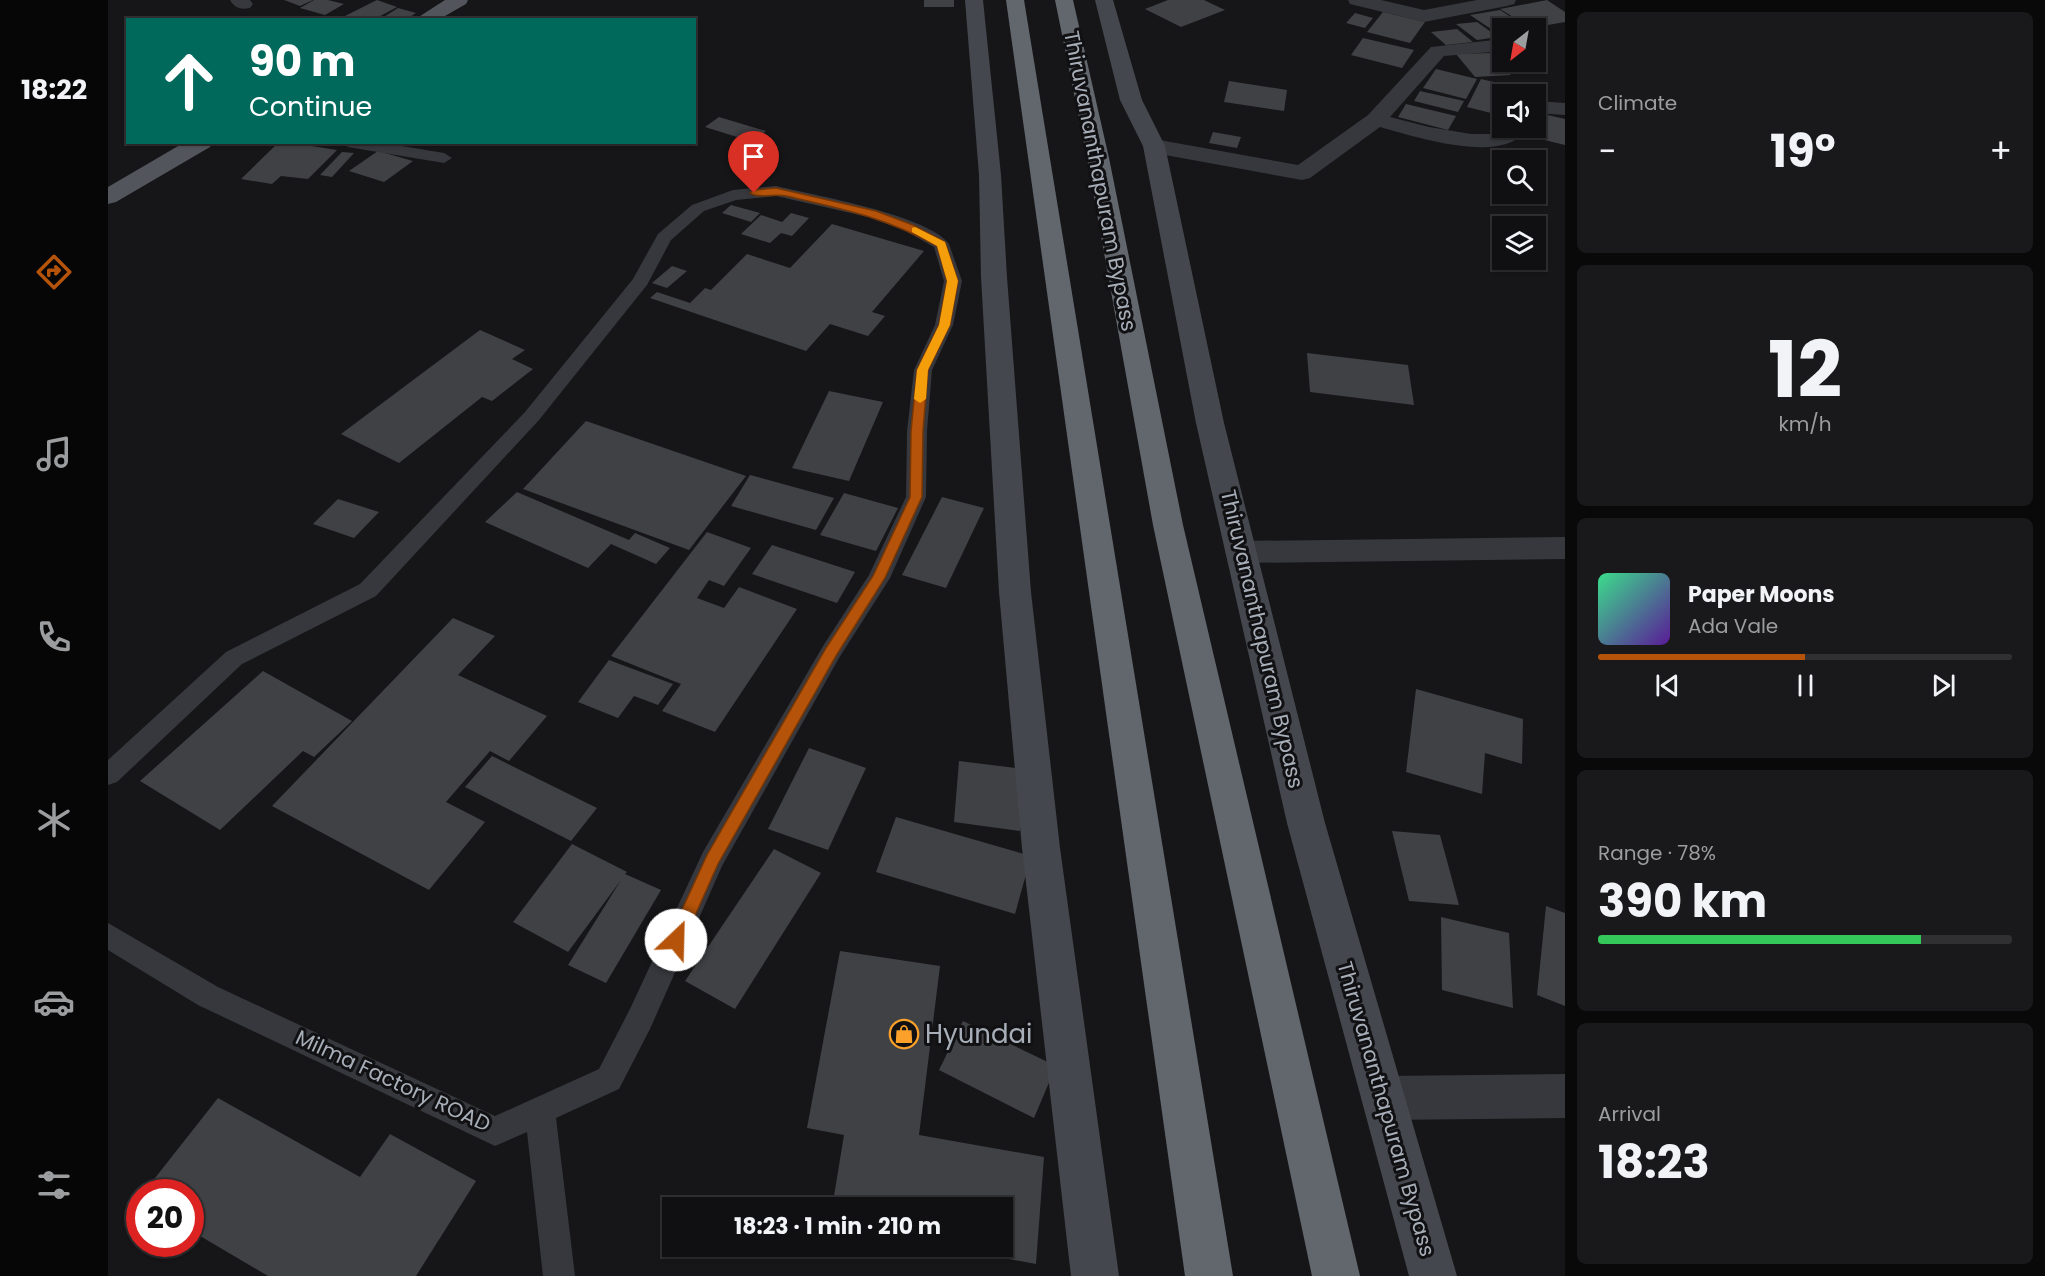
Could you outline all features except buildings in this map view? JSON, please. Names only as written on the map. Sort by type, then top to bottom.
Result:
[{"type":"highway","points":[[1015,0],[1209,1276]]},
{"type":"highway","name":"Thiruvananthapuram Bypass","points":[[1064,0],[1098,158],[1168,525],[1336,1276]]},
{"type":"main road","points":[[427,18],[459,0]]},
{"type":"main road","points":[[108,197],[199,144]]},
{"type":"street","points":[[974,0],[990,175],[994,277],[1015,592],[1041,848],[1095,1276]]},
{"type":"street","name":"Thiruvananthapuram Bypass","points":[[1104,0],[1131,100],[1154,146],[1210,423],[1306,823],[1433,1276]]},
{"type":"street","points":[[1357,0],[1424,16],[1507,0]]},
{"type":"street","points":[[1154,146],[1302,173],[1376,120],[1438,51],[1492,46]]},
{"type":"street","points":[[1546,108],[1565,109]]},
{"type":"street","points":[[1376,120],[1476,142],[1504,138]]},
{"type":"street","points":[[1241,552],[1565,548]]},
{"type":"street","points":[[1383,1098],[1565,1096]]},
{"type":"lane","points":[[360,144],[444,158]]},
{"type":"lane","name":"Milma Factory ROAD","points":[[108,775],[234,658],[368,590],[532,417],[641,281],[664,237],[698,208],[733,195],[776,191],[873,213],[910,227],[941,244],[953,281],[944,325],[923,370],[917,431],[916,497],[879,578],[831,652],[712,860],[640,1019],[609,1079],[495,1131],[208,996],[108,935]]},
{"type":"lane","points":[[540,1111],[559,1276]]},
{"type":"slow traffic","points":[[915,230],[941,244],[953,281],[944,325],[923,370],[920,399]]},
{"type":"place","name":"Hyundai","points":[[904,1034]]},
{"type":"route","points":[[676,940],[712,860],[831,652],[879,578],[916,497],[917,431],[923,370],[944,325],[953,281],[941,244],[910,227],[873,213],[776,191],[754,193]]}]
